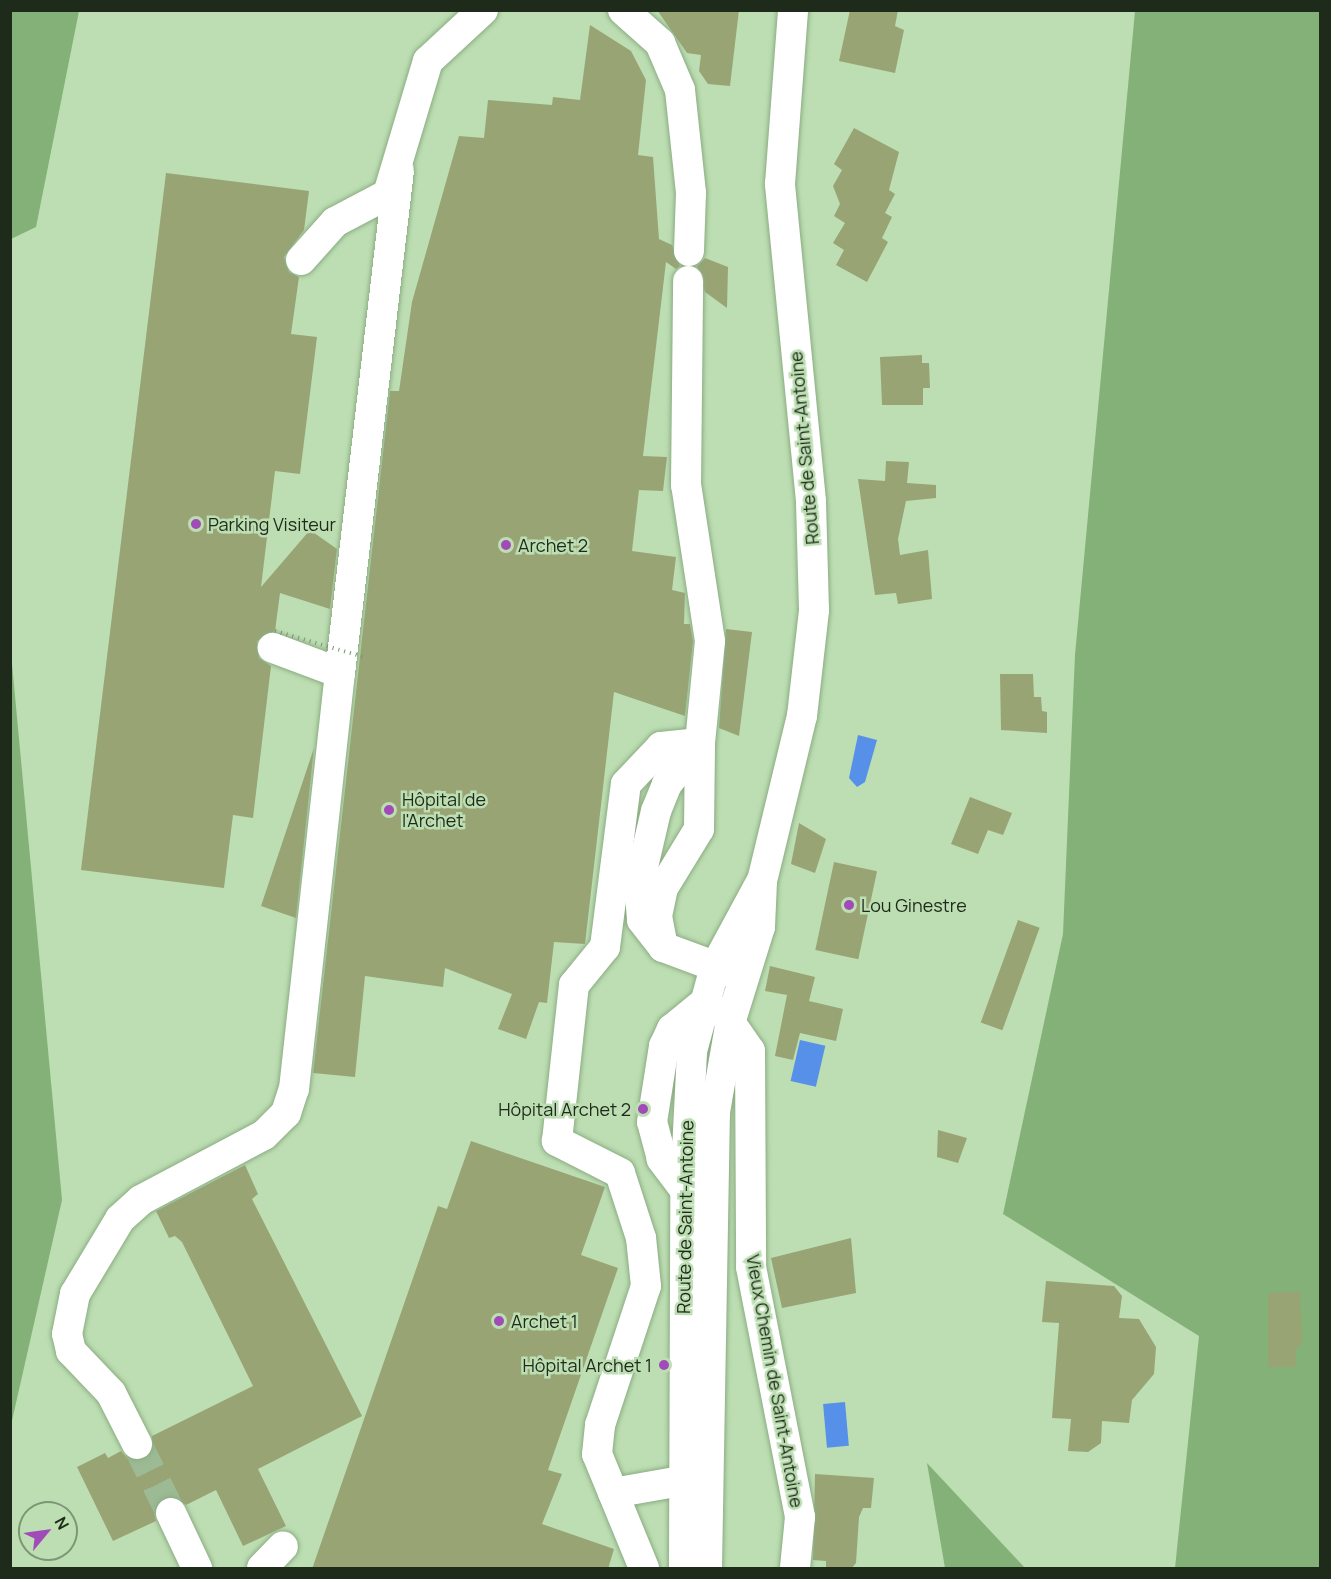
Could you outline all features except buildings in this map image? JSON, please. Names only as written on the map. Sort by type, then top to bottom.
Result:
[{"type":"street","points":[[137,1444],[111,1393],[71,1351],[68,1314],[120,1219],[141,1200],[264,1135],[286,1113],[294,1089],[352,665],[399,170],[428,61],[483,10]]},
{"type":"street","points":[[623,10],[660,43],[680,90],[691,194],[689,252]]},
{"type":"street","name":"Route de Saint-Antoine","points":[[684,1569],[696,1478],[712,1146],[731,1020],[760,927],[762,881],[802,716],[814,610],[811,501],[780,184],[793,10]]},
{"type":"street","points":[[301,260],[335,222],[388,194],[399,170]]},
{"type":"street","points":[[663,947],[657,916],[663,888],[699,829],[700,743],[710,641],[686,485],[688,281]]},
{"type":"street","points":[[274,639],[352,665]]},
{"type":"street","points":[[700,743],[667,784],[639,884],[642,920],[663,947],[715,968],[745,976]]},
{"type":"street","points":[[644,1569],[597,1454],[600,1425],[646,1286],[641,1238],[620,1173],[557,1141],[574,985],[605,947],[626,784],[660,747],[700,743]]},
{"type":"street","name":"Route de Saint-Antoine","points":[[707,1569],[696,1478],[685,1190],[692,1051],[715,968],[762,881]]},
{"type":"street","points":[[705,1002],[731,1020]]},
{"type":"street","name":"Vieux Chemin de Saint-Antoine","points":[[731,1020],[750,1051],[751,1267],[800,1517],[795,1569]]},
{"type":"street","points":[[613,1493],[696,1478]]},
{"type":"street","points":[[171,1513],[197,1569]]},
{"type":"street","points":[[262,1569],[283,1546]]},
{"type":"path","points":[[274,639],[352,665]]},
{"type":"green space","points":[[11,10],[79,11],[36,227],[11,239]]},
{"type":"green space","points":[[1135,11],[1320,11],[1320,1568],[1175,1568],[1199,1336],[1003,1214],[1063,934],[1075,655]]},
{"type":"green space","points":[[11,653],[62,1200],[10,1425]]},
{"type":"green space","points":[[927,1463],[1025,1568],[945,1568]]},
{"type":"water","points":[[858,735],[877,740],[865,782],[857,787],[849,778]]},
{"type":"water","points":[[800,1040],[825,1046],[816,1087],[791,1081]]},
{"type":"water","points":[[845,1402],[849,1446],[827,1448],[823,1404]]},
{"type":"tunnel","points":[[137,1444],[171,1513]]},
{"type":"place","name":"Parking Visiteur","points":[[196,524]]},
{"type":"place","name":"Archet 2","points":[[506,545]]},
{"type":"place","name":"Hôpital de l'Archet","points":[[389,810]]},
{"type":"place","name":"Lou Ginestre","points":[[849,905]]},
{"type":"place","name":"Hôpital Archet 2","points":[[643,1109]]},
{"type":"place","name":"Archet 1","points":[[499,1321]]},
{"type":"place","name":"Hôpital Archet 1","points":[[664,1365]]}]
